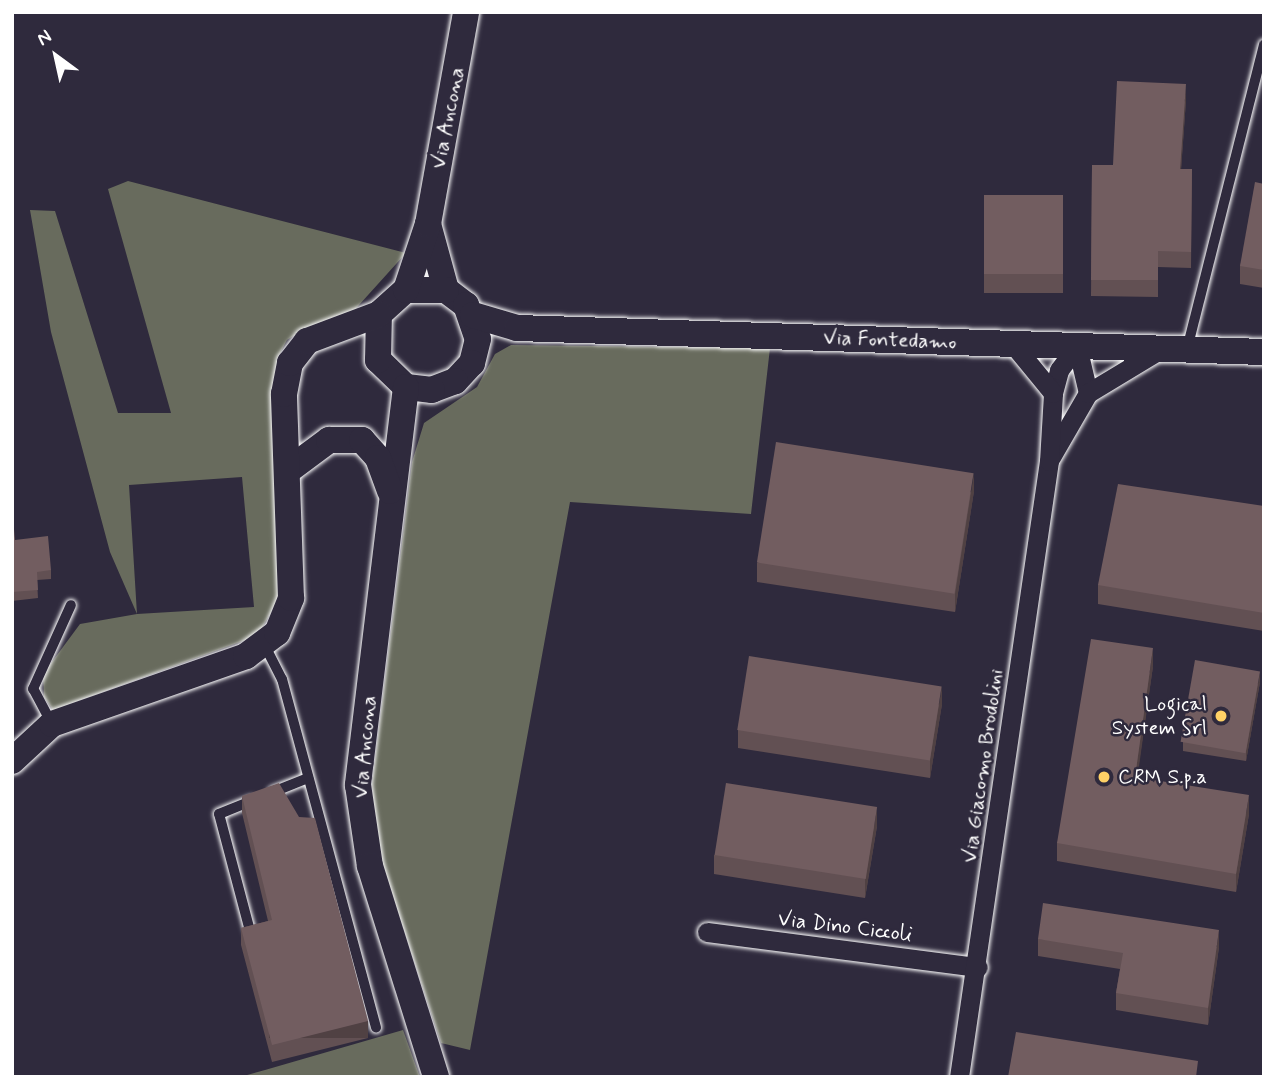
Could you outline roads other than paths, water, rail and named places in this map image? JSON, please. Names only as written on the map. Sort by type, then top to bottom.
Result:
[{"type":"main road","name":"Via Ancona","points":[[379,314],[406,290],[428,224],[466,12]]},
{"type":"main road","name":"Via Ancona","points":[[428,224],[446,290]]},
{"type":"main road","points":[[406,290],[446,290],[472,315],[477,351]]},
{"type":"main road","points":[[12,761],[52,724],[264,645],[277,633],[291,598],[290,469],[284,394],[290,363],[307,341],[379,314],[378,360]]},
{"type":"main road","name":"Via Fontedamo","points":[[472,315],[517,328],[1264,352]]},
{"type":"main road","points":[[324,334],[378,360],[419,389],[455,381],[477,351],[517,328]]},
{"type":"main road","name":"Via Ancona","points":[[419,389],[399,450],[391,496],[358,785],[370,866],[436,1077]]},
{"type":"main road","points":[[290,469],[328,440],[362,440],[378,458],[391,496]]},
{"type":"street","points":[[1012,343],[1053,393]]},
{"type":"street","name":"Via Giacomo Brodolini","points":[[959,1077],[978,967],[1049,461],[1053,393],[1059,370],[1077,346]]},
{"type":"street","points":[[1077,346],[1088,393]]},
{"type":"street","name":"Via Giacomo Brodolini","points":[[1049,461],[1088,393],[1174,350]]},
{"type":"street","name":"Via Dino Ciccoli","points":[[707,932],[978,967]]},
{"type":"lane","points":[[1174,350],[1264,45]]},
{"type":"lane","points":[[52,724],[33,689],[71,605]]},
{"type":"lane","points":[[264,645],[282,679],[376,1028]]},
{"type":"lane","points":[[250,931],[219,814],[308,778]]},
{"type":"place","name":"Logical System Srl","points":[[1221,716]]},
{"type":"place","name":"CRM S.p.a","points":[[1104,777]]}]
